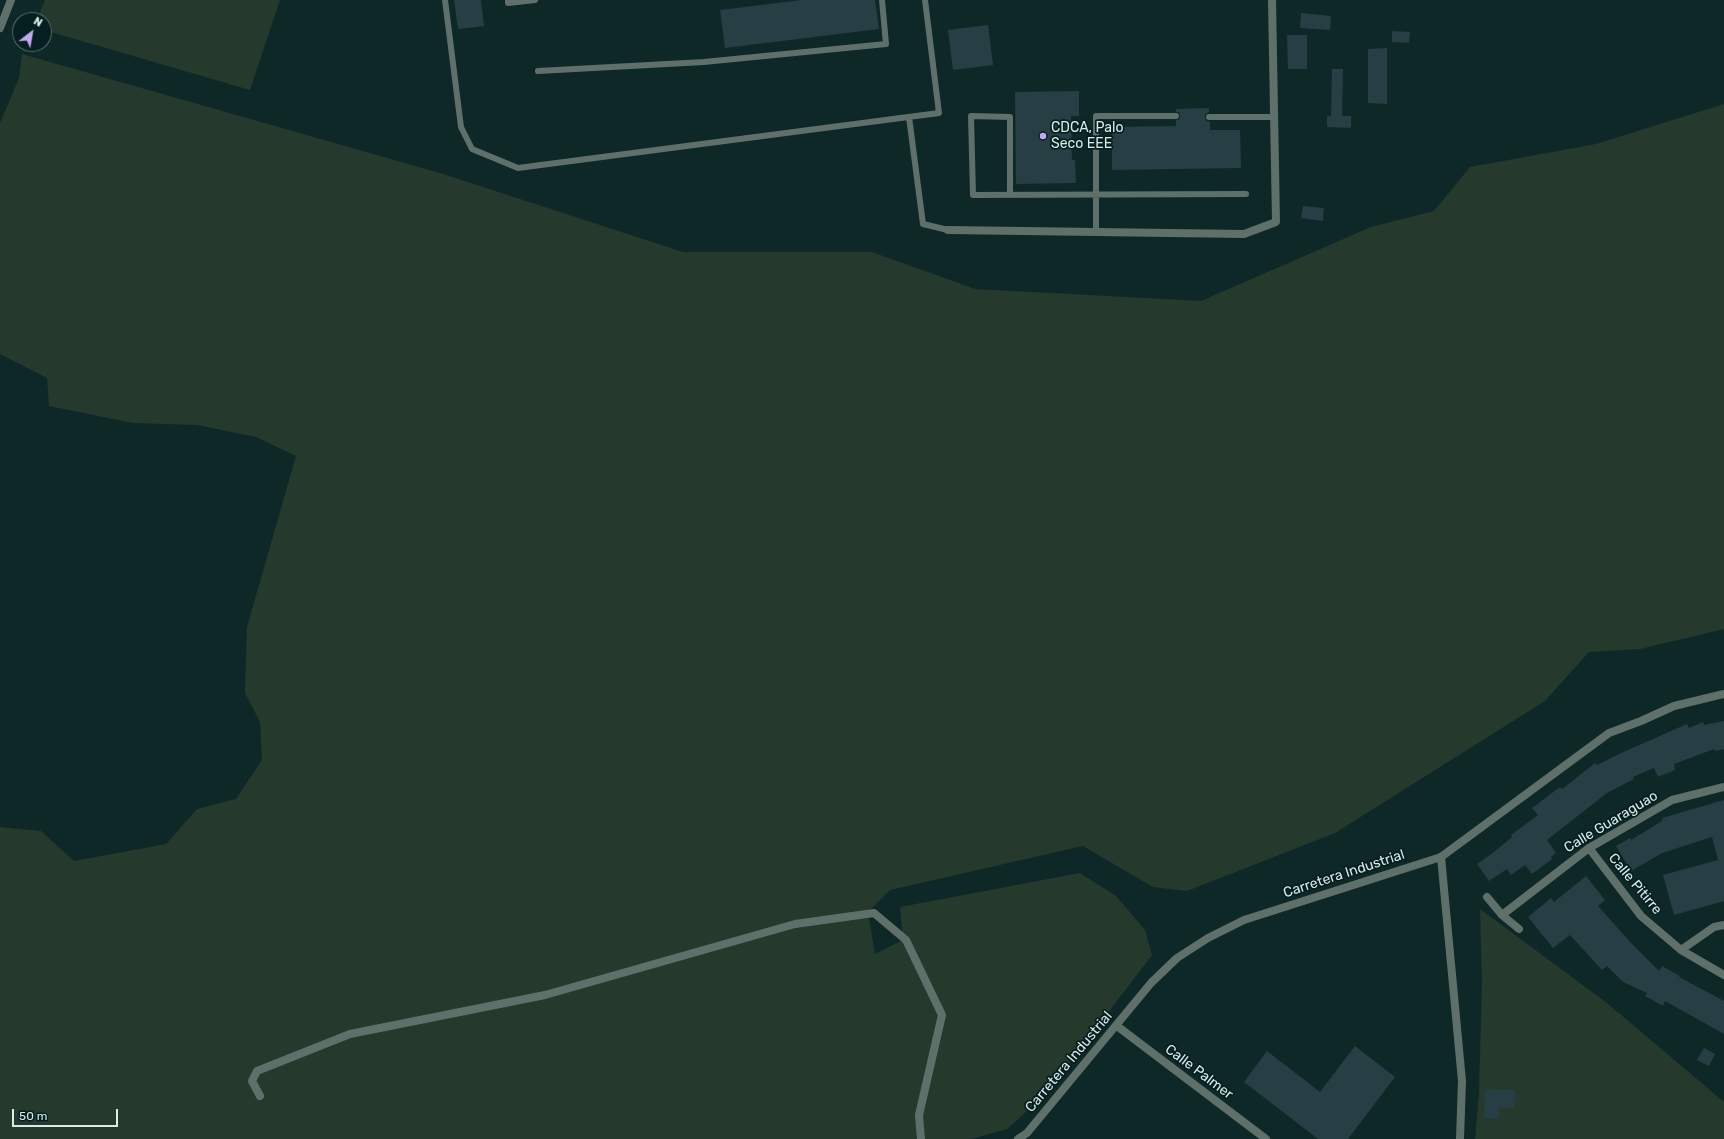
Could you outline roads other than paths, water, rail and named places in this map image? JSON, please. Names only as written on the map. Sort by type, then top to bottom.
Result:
[{"type":"street","points":[[0,28],[11,0]]},
{"type":"street","points":[[948,230],[1244,234],[1276,222],[1272,0]]},
{"type":"street","name":"Carretera Industrial","points":[[1018,1139],[1026,1133],[1117,1026],[1151,983],[1177,958],[1208,938],[1244,920],[1441,858],[1609,733],[1641,722],[1674,706],[1724,694]]},
{"type":"street","name":"Calle Guaraguao","points":[[1502,915],[1589,848],[1672,800],[1724,787]]},
{"type":"street","name":"Calle Pitirre","points":[[1589,848],[1641,916],[1681,950],[1724,976]]},
{"type":"street","points":[[1441,858],[1462,1081],[1460,1139]]},
{"type":"street","points":[[1487,897],[1502,915],[1519,930]]},
{"type":"street","points":[[260,1096],[252,1081],[258,1071],[350,1034],[545,995],[795,924],[874,913],[906,940],[942,1015],[919,1115],[920,1139]]},
{"type":"street","points":[[1681,950],[1714,927],[1724,925]]},
{"type":"street","name":"Calle Palmer","points":[[1117,1026],[1266,1139]]},
{"type":"lane","points":[[445,0],[461,127],[472,149],[518,168],[939,113],[925,0]]},
{"type":"lane","points":[[508,0],[508,3],[535,0]]},
{"type":"lane","points":[[538,70],[704,62],[886,44],[882,0]]},
{"type":"lane","points":[[1010,195],[1010,117],[971,116],[973,195],[1010,195],[1095,194],[1246,194]]},
{"type":"lane","points":[[1096,232],[1096,116],[1176,116]]},
{"type":"lane","points":[[909,117],[923,224],[948,230]]},
{"type":"lane","points":[[1210,117],[1274,117]]},
{"type":"place","name":"CDCA, Palo Seco EEE","points":[[1043,136]]}]
